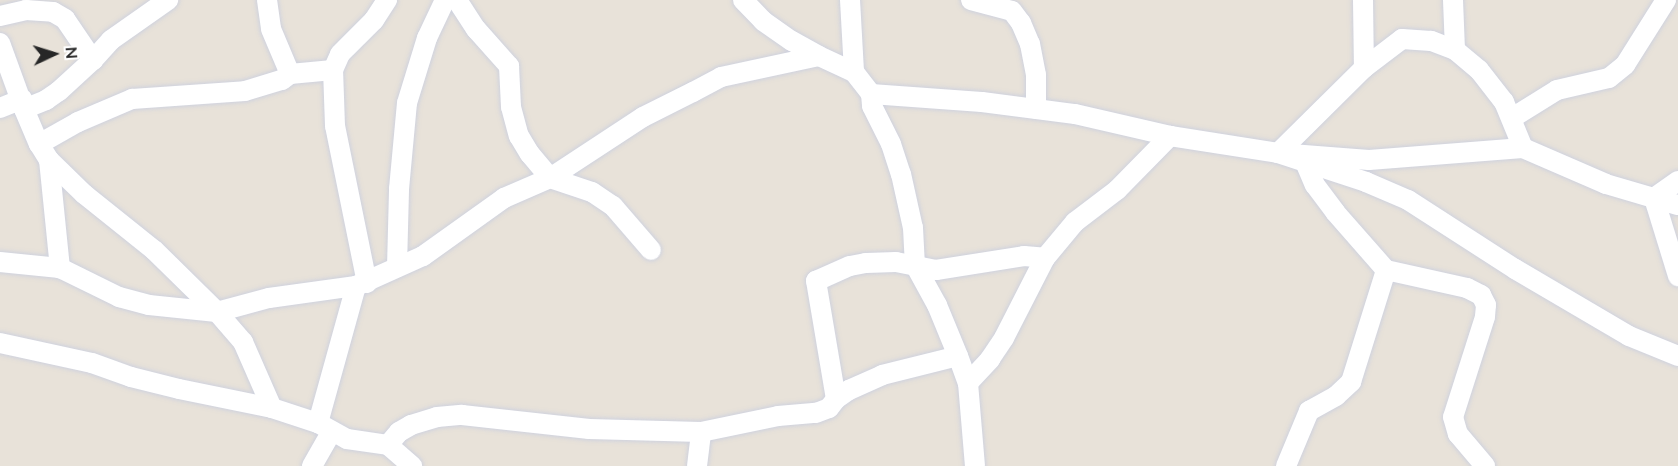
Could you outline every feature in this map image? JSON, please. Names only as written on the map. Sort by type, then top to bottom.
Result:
[{"type":"street","points":[[0,108],[46,100],[93,60],[111,40],[168,0]]},
{"type":"street","points":[[267,0],[271,29],[290,74]]},
{"type":"street","points":[[312,466],[325,427],[361,284],[335,126],[333,70],[340,54],[374,20],[387,0]]},
{"type":"street","points":[[397,267],[399,178],[407,103],[427,38],[445,0]]},
{"type":"street","points":[[457,0],[476,29],[509,66],[511,107],[519,136],[550,178],[592,192],[613,206],[651,250]]},
{"type":"street","points":[[743,0],[763,21],[819,56],[854,72],[871,94],[872,106],[891,144],[901,174],[911,215],[915,265],[937,305],[968,383],[975,466]]},
{"type":"street","points":[[850,0],[854,72]]},
{"type":"street","points":[[971,0],[1014,6],[1030,44],[1035,75],[1036,109]]},
{"type":"street","points":[[1363,0],[1364,68]]},
{"type":"street","points":[[1453,0],[1455,50]]},
{"type":"street","points":[[1512,118],[1557,90],[1609,78],[1625,64],[1666,0]]},
{"type":"street","points":[[0,16],[25,5],[42,9],[65,19],[93,60]]},
{"type":"street","points":[[1278,153],[1364,68],[1402,39],[1431,41],[1455,50],[1479,70],[1504,102],[1522,148]]},
{"type":"street","points":[[0,43],[44,152],[60,268]]},
{"type":"street","points":[[0,262],[60,268],[119,297],[149,304],[217,312],[269,298],[361,284],[440,246],[450,235],[504,198],[550,178],[643,117],[721,77],[819,56]]},
{"type":"street","points":[[44,152],[78,122],[132,99],[245,91],[282,80],[290,74],[333,70]]},
{"type":"street","points":[[871,94],[1075,114],[1170,136],[1278,153],[1369,160],[1522,148],[1606,184],[1678,205]]},
{"type":"street","points":[[968,383],[990,359],[1004,338],[1044,258],[1074,222],[1117,190],[1170,136]]},
{"type":"street","points":[[44,152],[84,194],[154,249],[217,312],[243,342],[272,408]]},
{"type":"street","points":[[1278,153],[1366,182],[1408,200],[1515,269],[1629,336],[1678,356]]},
{"type":"street","points":[[1305,162],[1315,185],[1335,212],[1386,270],[1467,288],[1481,295],[1486,305],[1485,317],[1453,417],[1458,434],[1485,466]]},
{"type":"street","points":[[1654,198],[1678,181]]},
{"type":"street","points":[[1654,198],[1678,276]]},
{"type":"street","points":[[836,399],[816,281],[850,266],[866,263],[896,262],[936,270],[1024,256],[1044,258]]},
{"type":"street","points":[[1286,466],[1309,411],[1336,396],[1351,382],[1386,270]]},
{"type":"street","points":[[0,343],[92,363],[131,377],[179,389],[272,408],[325,427],[347,439],[388,445],[410,465]]},
{"type":"street","points":[[388,445],[399,432],[411,425],[437,417],[462,415],[589,429],[701,432],[778,416],[816,413],[829,408],[836,399],[882,375],[958,356]]},
{"type":"street","points":[[697,466],[701,432]]}]
